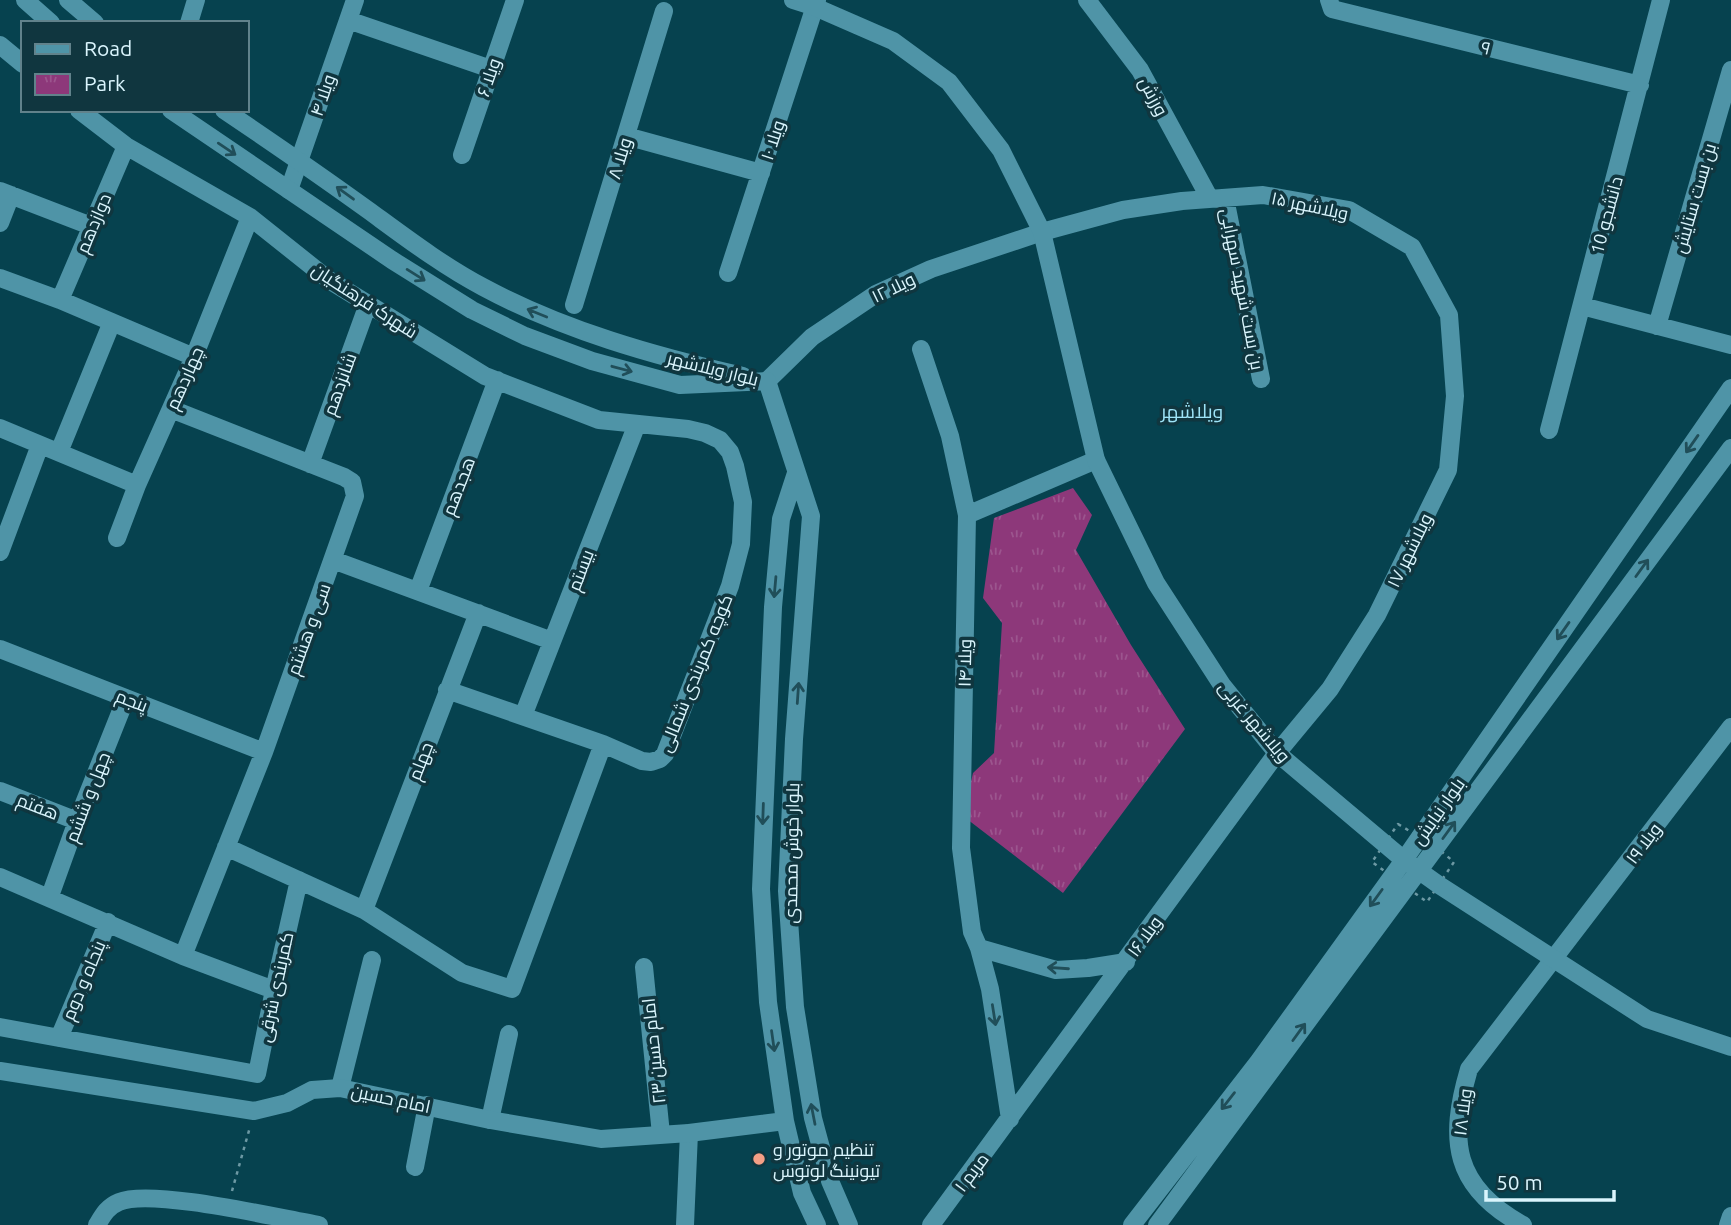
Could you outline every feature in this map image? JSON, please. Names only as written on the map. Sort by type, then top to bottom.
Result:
[{"type":"street","points":[[25,0],[49,21]]},
{"type":"street","points":[[68,0],[93,21]]},
{"type":"street","points":[[190,21],[196,0]]},
{"type":"street","name":"۴ ویلا","points":[[289,190],[355,0]]},
{"type":"street","name":"۶ ویلا","points":[[462,155],[514,0]]},
{"type":"street","name":"ویلاشهر غربی","points":[[793,0],[816,4],[893,41],[949,82],[1001,150],[1042,232],[1096,460],[1156,583],[1222,685],[1277,753],[1418,871],[1647,1018],[1731,1047]]},
{"type":"street","name":"ورزش","points":[[1087,0],[1140,70],[1217,198]]},
{"type":"street","name":"دانشجو 10","points":[[1549,430],[1661,0]]},
{"type":"street","name":"۱۰ ویلا","points":[[728,273],[816,4]]},
{"type":"street","name":"۹","points":[[1330,5],[1640,85]]},
{"type":"street","name":"ویلا ۸","points":[[574,305],[664,11]]},
{"type":"street","points":[[348,20],[491,69]]},
{"type":"street","points":[[1,50],[21,63]]},
{"type":"street","name":"بن بست ستایش","points":[[1657,326],[1731,70]]},
{"type":"street","name":"شهرک فرهنگیان","points":[[82,112],[126,146],[250,216],[329,280],[485,376],[599,420],[637,424]]},
{"type":"street","name":"بلوار ویلاشهر","points":[[174,112],[392,260],[472,310],[525,336],[592,361],[680,385],[767,381]]},
{"type":"street","name":"بلوار ویلاشهر","points":[[227,112],[480,286],[533,312],[681,363],[767,381]]},
{"type":"street","points":[[626,136],[761,173]]},
{"type":"street","name":"دوازدهم","points":[[60,300],[126,146]]},
{"type":"street","points":[[0,223],[6,193],[91,226]]},
{"type":"street","name":"ویلاشهر ۱۵","points":[[1042,232],[1123,210],[1217,198],[1263,195],[1349,210],[1412,247],[1449,315]]},
{"type":"street","name":"بن بست شهید سهرابی","points":[[1217,198],[1261,379]]},
{"type":"street","name":"چهاردهم","points":[[117,538],[136,485],[194,357],[250,216]]},
{"type":"street","name":"ویلا ۱۲","points":[[767,381],[812,337],[876,294],[931,269],[1042,232]]},
{"type":"street","points":[[0,278],[112,321],[194,357]]},
{"type":"street","name":"شانزدهم","points":[[310,464],[368,304]]},
{"type":"street","points":[[1582,306],[1731,345]]},
{"type":"street","name":"ویلاشهر ۱۷","points":[[1277,753],[1330,689],[1377,615],[1448,470],[1455,396],[1449,315]]},
{"type":"street","points":[[59,452],[112,321]]},
{"type":"street","name":"۱۴ ویلا","points":[[920,349],[950,436],[967,515],[961,848],[972,932],[990,989],[1010,1119]]},
{"type":"street","name":"هجدهم","points":[[418,591],[497,380]]},
{"type":"street","points":[[767,381],[796,473]]},
{"type":"street","name":"بلوار نیایش","points":[[1157,1225],[1404,860],[1731,388]]},
{"type":"street","name":"سی و هشتم","points":[[171,409],[344,477],[352,482],[354,488],[354,504],[264,752],[183,956]]},
{"type":"street","name":"بیستم","points":[[523,716],[637,424]]},
{"type":"street","name":"کوچه کمربندی شمالی","points":[[603,744],[642,761],[651,762],[665,754],[730,586],[741,544],[743,502],[730,452],[720,440],[705,433],[637,424]]},
{"type":"street","points":[[0,428],[136,485]]},
{"type":"street","points":[[0,552],[40,445]]},
{"type":"street","name":"بلوار نیایش","points":[[1132,1225],[1265,1066],[1418,871],[1731,448]]},
{"type":"street","points":[[967,515],[1096,460]]},
{"type":"street","name":"بلوار خوش محمدی","points":[[796,473],[811,516],[794,739],[787,891],[795,1007],[813,1118],[830,1181],[849,1225]]},
{"type":"street","name":"بلوار خوش محمدی","points":[[796,473],[781,519],[766,738],[761,888],[768,1002],[785,1121],[802,1193],[817,1225]]},
{"type":"street","points":[[1654,498],[1680,517]]},
{"type":"street","points":[[333,559],[552,641]]},
{"type":"street","name":"چهلم","points":[[363,910],[478,613]]},
{"type":"street","name":"پنجم","points":[[0,649],[264,752]]},
{"type":"street","points":[[1533,674],[1552,690]]},
{"type":"street","points":[[226,847],[363,910],[462,973],[512,989],[603,744],[447,690]]},
{"type":"street","name":"چهل و ششم","points":[[50,896],[126,698]]},
{"type":"street","name":"۱۹ ویلا","points":[[1555,959],[1731,727]]},
{"type":"street","points":[[766,738],[780,744],[794,739]]},
{"type":"street","points":[[765,757],[780,753],[794,760]]},
{"type":"street","name":"۱۶ ویلا","points":[[1010,1119],[1277,753]]},
{"type":"street","name":"هفتم","points":[[1,793],[77,821]]},
{"type":"street","points":[[0,877],[50,896],[183,956],[274,990]]},
{"type":"street","name":"کمربندی شرقی","points":[[0,1027],[257,1074],[299,880]]},
{"type":"street","name":"پنجاه و دوم","points":[[59,1038],[108,922]]},
{"type":"street","points":[[979,948],[1056,970],[1126,962]]},
{"type":"street","name":"ویلا ۱۸","points":[[1522,1225],[1502,1214],[1487,1200],[1464,1169],[1458,1144],[1461,1094],[1469,1069],[1555,959]]},
{"type":"street","points":[[340,1087],[372,960]]},
{"type":"street","name":"امام حسین ۲۳","points":[[644,967],[661,1135]]},
{"type":"street","points":[[490,1120],[509,1034]]},
{"type":"street","name":"امام حسین","points":[[0,1071],[254,1111],[287,1103],[312,1090],[340,1087],[490,1120],[601,1139],[689,1133],[785,1121]]},
{"type":"street","points":[[415,1167],[427,1105]]},
{"type":"street","name":"۱ مریم","points":[[931,1225],[1010,1119]]},
{"type":"street","points":[[685,1225],[689,1133]]},
{"type":"street","points":[[97,1225],[107,1209],[127,1199],[148,1197],[225,1217],[318,1225]]},
{"type":"street","points":[[1728,1225],[1731,1216]]},
{"type":"path","points":[[225,1217],[254,1111]]},
{"type":"green space","points":[[1073,488],[1092,515],[1076,550],[1131,645],[1185,729],[1063,893],[963,816],[973,773],[994,753],[1002,623],[983,598],[994,518]]},
{"type":"place","name":"تنظیم موتور و تیونینگ لوتوس","points":[[759,1159]]},
{"type":"district","name":"ویلاشهر","points":[[1192,411]]}]
